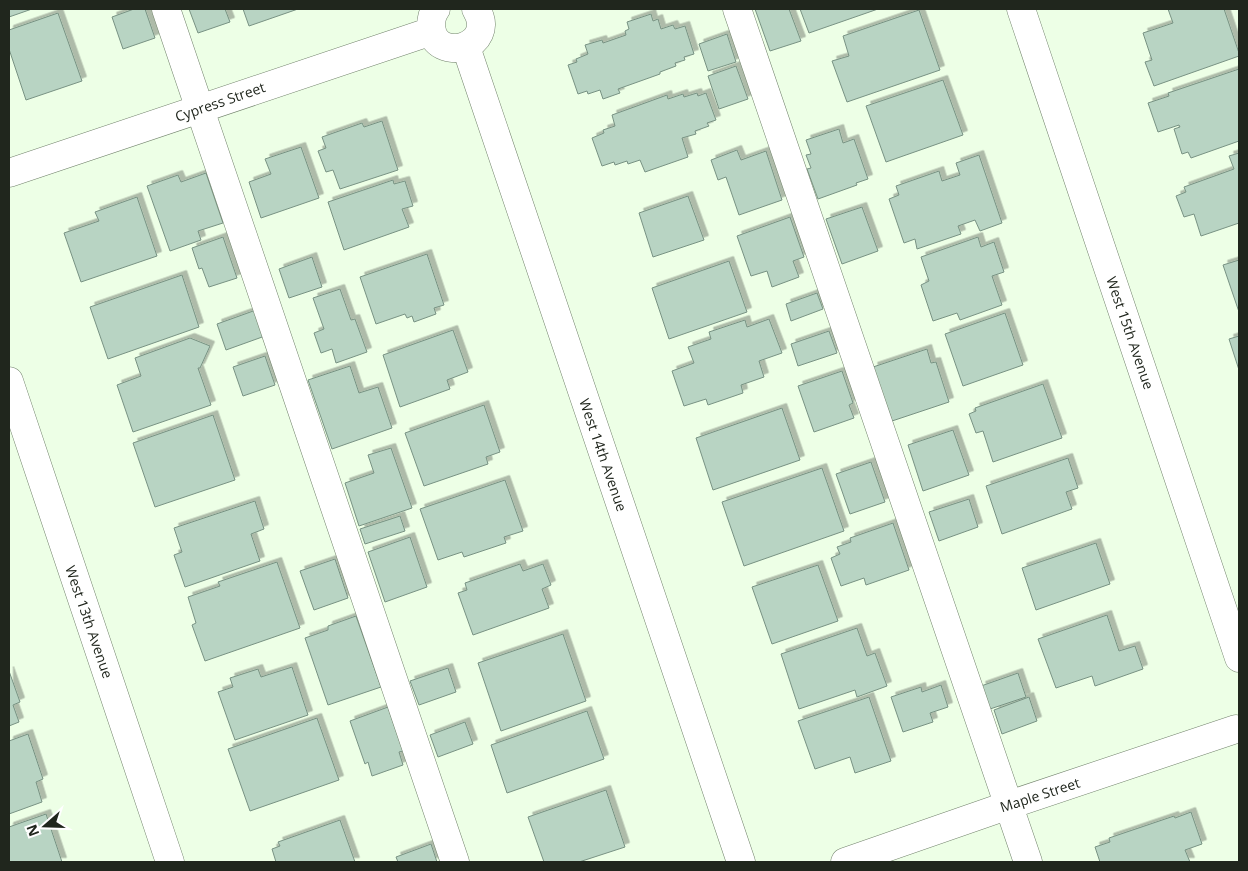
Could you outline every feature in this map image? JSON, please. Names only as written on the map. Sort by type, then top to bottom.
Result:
[{"type":"street","points":[[166,9],[455,862]]},
{"type":"street","points":[[737,9],[1028,862]]},
{"type":"street","name":"West 15th Avenue","points":[[1021,9],[1239,658]]},
{"type":"street","points":[[434,20],[437,40],[445,46],[456,49],[466,47],[474,42],[480,34],[484,11]]},
{"type":"street","name":"Cypress Street","points":[[9,173],[200,109],[434,20]]},
{"type":"street","name":"West 14th Avenue","points":[[466,47],[741,862]]},
{"type":"street","name":"West 13th Avenue","points":[[9,381],[170,862]]},
{"type":"street","name":"Maple Street","points":[[845,862],[1238,726]]},
{"type":"building","points":[[9,9],[32,9],[9,17]]},
{"type":"building","points":[[134,9],[145,9],[155,38],[123,49],[112,17]]},
{"type":"building","points":[[189,9],[225,9],[230,22],[198,33]]},
{"type":"building","points":[[243,9],[298,9],[249,26]]},
{"type":"building","points":[[755,9],[789,9],[801,41],[770,51]]},
{"type":"building","points":[[800,9],[878,9],[809,33]]},
{"type":"building","points":[[1168,9],[1224,9],[1239,56],[1154,86],[1145,62],[1152,60],[1143,33],[1173,23]]},
{"type":"building","points":[[919,10],[940,70],[847,102],[832,61],[849,56],[843,36]]},
{"type":"building","points":[[58,13],[82,81],[26,100],[9,49],[9,30]]},
{"type":"building","points":[[651,14],[653,21],[658,19],[661,29],[673,25],[675,29],[685,26],[694,54],[684,57],[685,60],[675,63],[676,66],[660,72],[660,74],[618,89],[620,93],[603,99],[600,90],[588,94],[587,91],[578,94],[568,65],[577,62],[576,59],[588,54],[585,45],[602,40],[603,43],[626,35],[625,31],[629,29],[627,22]]},
{"type":"building","points":[[727,34],[736,62],[708,71],[699,44]]},
{"type":"building","points":[[736,66],[748,99],[719,109],[708,76]]},
{"type":"building","points":[[1239,69],[1239,141],[1191,158],[1188,152],[1182,154],[1174,129],[1180,127],[1179,125],[1158,132],[1148,103],[1169,96],[1168,93]]},
{"type":"building","points":[[943,80],[963,135],[886,162],[866,106]]},
{"type":"building","points":[[697,93],[698,96],[706,93],[716,120],[707,123],[709,126],[695,131],[696,134],[682,138],[688,157],[645,172],[640,160],[628,164],[627,161],[615,165],[614,162],[602,166],[592,138],[604,133],[603,130],[615,126],[612,115],[667,95],[668,99],[683,94],[684,97]]},
{"type":"building","points":[[382,121],[398,170],[340,189],[333,170],[326,172],[318,151],[326,148],[322,137],[362,123],[364,127]]},
{"type":"building","points":[[839,129],[843,143],[854,139],[868,179],[818,199],[807,169],[811,168],[806,155],[811,154],[806,140]]},
{"type":"building","points":[[301,147],[319,198],[261,218],[249,182],[271,174],[265,159]]},
{"type":"building","points":[[737,150],[741,160],[766,151],[782,200],[739,215],[726,177],[718,180],[711,160]]},
{"type":"building","points":[[1239,153],[1239,223],[1201,236],[1194,214],[1184,217],[1176,196],[1186,192],[1184,187],[1234,169],[1229,156]]},
{"type":"building","points":[[979,155],[1002,223],[980,231],[975,220],[958,226],[961,234],[917,249],[915,239],[904,243],[889,199],[899,195],[896,186],[939,171],[942,181],[960,175],[956,163]]},
{"type":"building","points":[[206,173],[223,223],[198,231],[201,240],[170,251],[147,186],[178,175],[181,182]]},
{"type":"building","points":[[393,180],[394,184],[405,181],[413,206],[402,209],[409,227],[344,250],[328,202]]},
{"type":"building","points":[[688,196],[704,240],[653,257],[639,213]]},
{"type":"building","points":[[137,197],[157,256],[81,282],[64,233],[99,221],[95,212]]},
{"type":"building","points":[[862,207],[878,251],[842,264],[826,219]]},
{"type":"building","points":[[790,217],[804,257],[793,261],[799,277],[772,287],[767,271],[751,276],[737,236]]},
{"type":"building","points":[[223,237],[237,278],[209,287],[202,268],[199,269],[192,248]]},
{"type":"building","points":[[978,237],[981,247],[994,242],[1004,272],[992,276],[1002,305],[960,320],[957,313],[933,321],[921,285],[929,281],[921,257]]},
{"type":"building","points":[[427,254],[444,305],[434,308],[436,314],[414,322],[412,316],[407,318],[405,314],[376,324],[360,277]]},
{"type":"building","points":[[312,257],[322,287],[289,298],[279,269]]},
{"type":"building","points":[[1239,260],[1239,312],[1223,265]]},
{"type":"building","points":[[729,261],[747,312],[669,339],[652,288]]},
{"type":"building","points":[[182,275],[199,327],[108,359],[90,307]]},
{"type":"building","points":[[340,289],[351,320],[355,319],[367,352],[336,363],[332,349],[321,353],[314,333],[324,329],[313,298]]},
{"type":"building","points":[[817,293],[823,309],[791,321],[786,304]]},
{"type":"building","points":[[256,310],[265,336],[226,350],[217,324]]},
{"type":"building","points":[[1005,313],[1023,365],[963,386],[945,334]]},
{"type":"building","points":[[769,319],[782,353],[759,361],[764,377],[741,385],[743,393],[708,405],[706,399],[684,406],[672,371],[694,363],[688,347],[711,339],[709,332],[745,320],[747,327]]},
{"type":"building","points":[[453,330],[468,372],[447,380],[450,389],[400,407],[383,355]]},
{"type":"building","points":[[829,331],[837,353],[798,366],[791,344]]},
{"type":"building","points":[[1239,336],[1239,370],[1229,339]]},
{"type":"building","points":[[190,338],[210,346],[200,368],[198,368],[211,405],[133,432],[117,385],[141,376],[135,358]]},
{"type":"building","points":[[927,349],[931,363],[936,362],[949,402],[892,421],[873,367]]},
{"type":"building","points":[[265,356],[275,385],[243,396],[233,367]]},
{"type":"building","points":[[350,366],[359,393],[378,387],[392,428],[332,449],[308,380]]},
{"type":"building","points":[[842,371],[853,403],[849,405],[854,418],[814,432],[798,386]]},
{"type":"building","points":[[1043,384],[1062,438],[993,462],[983,431],[976,433],[969,414],[976,411],[975,408]]},
{"type":"building","points":[[484,405],[500,452],[486,457],[488,464],[424,486],[405,433]]},
{"type":"building","points":[[782,408],[800,460],[713,490],[696,438]]},
{"type":"building","points":[[213,415],[235,480],[155,507],[133,443]]},
{"type":"building","points":[[953,430],[969,475],[923,491],[908,445]]},
{"type":"building","points":[[391,448],[412,508],[359,526],[345,483],[374,473],[368,455]]},
{"type":"building","points":[[1068,458],[1078,488],[1066,492],[1072,509],[1002,534],[986,486]]},
{"type":"building","points":[[871,462],[885,502],[850,514],[836,474]]},
{"type":"building","points":[[822,468],[844,531],[744,566],[722,502]]},
{"type":"building","points":[[505,480],[523,531],[504,537],[506,543],[464,557],[462,552],[438,560],[420,509]]},
{"type":"building","points":[[969,499],[978,527],[939,541],[929,512]]},
{"type":"building","points":[[255,501],[264,529],[251,534],[260,561],[185,587],[174,555],[182,552],[174,528]]},
{"type":"building","points":[[400,516],[405,531],[365,544],[360,529]]},
{"type":"building","points":[[893,523],[909,570],[866,585],[864,578],[841,586],[831,558],[840,554],[837,547],[851,542],[850,538]]},
{"type":"building","points":[[410,537],[427,587],[385,602],[368,552]]},
{"type":"building","points":[[1096,543],[1110,584],[1036,610],[1022,568]]},
{"type":"building","points":[[335,559],[348,598],[314,610],[300,571]]},
{"type":"building","points":[[277,562],[300,628],[205,661],[192,625],[196,623],[188,597],[220,586],[218,582]]},
{"type":"building","points":[[520,564],[523,571],[543,564],[551,585],[542,589],[549,608],[473,635],[458,593],[467,590],[465,583]]},
{"type":"building","points":[[818,565],[838,621],[772,644],[752,587]]},
{"type":"building","points":[[1107,615],[1119,651],[1135,646],[1143,669],[1095,686],[1092,676],[1056,688],[1038,639]]},
{"type":"building","points":[[356,616],[381,687],[328,705],[305,638],[328,630],[328,626]]},
{"type":"building","points":[[857,628],[867,656],[875,653],[887,686],[857,697],[855,690],[799,709],[781,654]]},
{"type":"building","points":[[563,634],[586,701],[501,731],[478,663]]},
{"type":"building","points":[[292,667],[308,715],[235,740],[218,692],[233,687],[230,678],[258,669],[261,677]]},
{"type":"building","points":[[448,668],[456,692],[419,705],[410,681]]},
{"type":"building","points":[[9,671],[20,702],[13,705],[19,722],[9,726]]},
{"type":"building","points":[[1018,673],[1026,697],[990,709],[981,686]]},
{"type":"building","points":[[941,685],[948,707],[930,713],[933,722],[903,732],[891,697],[921,687],[922,692]]},
{"type":"building","points":[[869,697],[891,761],[855,773],[850,757],[815,769],[798,721]]},
{"type":"building","points":[[1029,697],[1037,721],[1002,734],[994,710]]},
{"type":"building","points":[[388,707],[403,751],[399,752],[403,765],[372,776],[368,762],[365,764],[350,721]]},
{"type":"building","points":[[587,711],[604,759],[507,793],[491,745]]},
{"type":"building","points":[[317,718],[339,780],[250,811],[228,749]]},
{"type":"building","points":[[465,722],[473,744],[438,757],[430,735]]},
{"type":"building","points":[[28,734],[43,779],[36,782],[42,802],[9,814],[9,741]]},
{"type":"building","points":[[606,790],[625,847],[579,862],[544,862],[528,817]]},
{"type":"building","points":[[1191,812],[1202,844],[1185,850],[1190,862],[1100,862],[1095,847],[1110,842],[1109,838]]},
{"type":"building","points":[[46,814],[62,862],[9,862],[9,827]]},
{"type":"building","points":[[340,820],[355,862],[276,862],[272,849],[280,846],[278,842]]},
{"type":"building","points":[[431,844],[437,862],[398,862],[396,857]]}]
